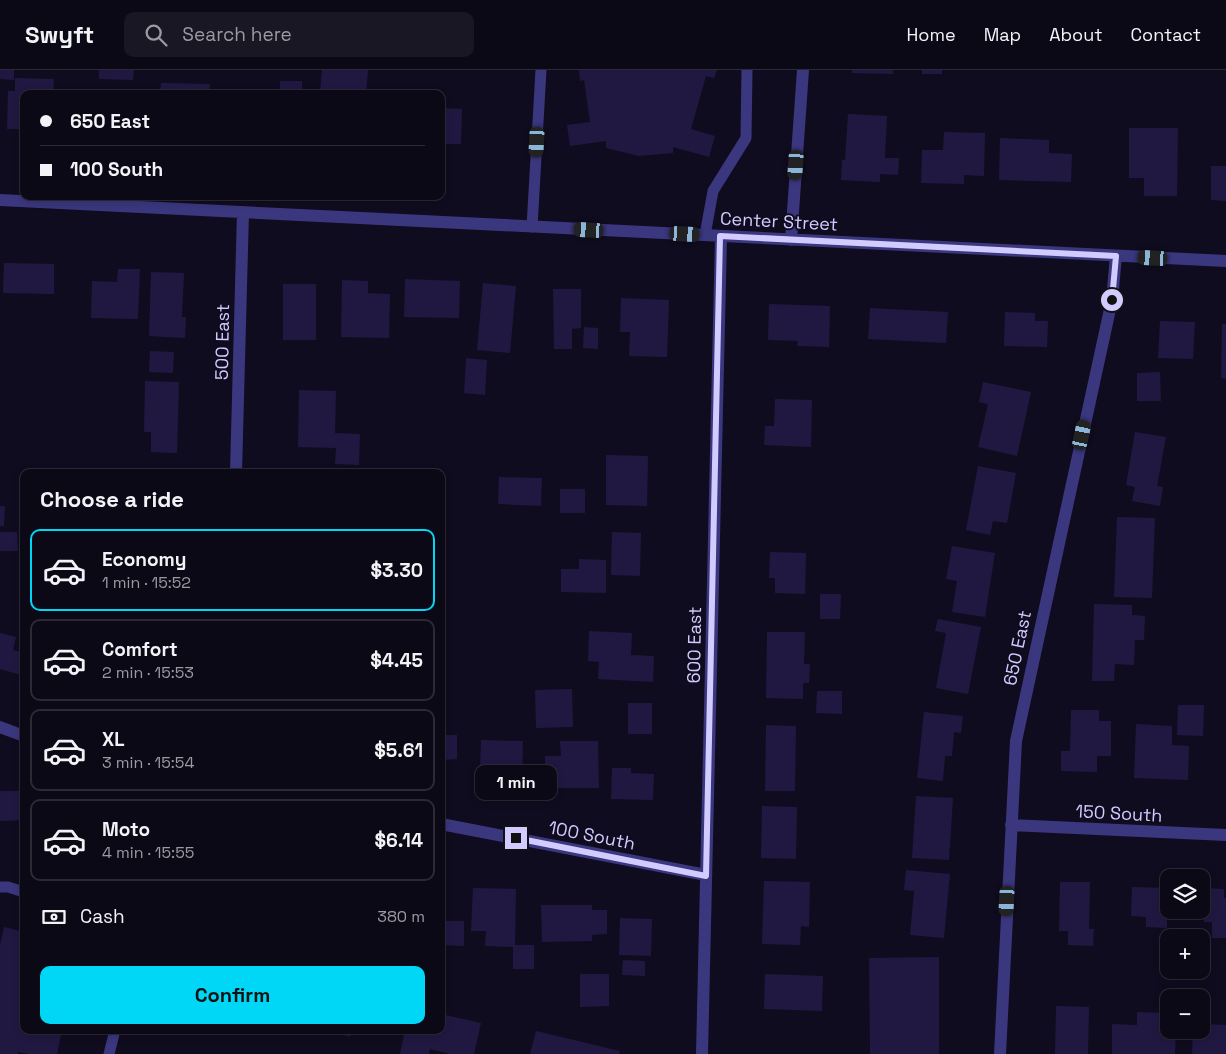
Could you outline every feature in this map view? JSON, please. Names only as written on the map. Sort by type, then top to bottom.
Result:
[{"type":"street","points":[[791,240],[803,70]]},
{"type":"street","name":"Center Street","points":[[0,200],[1226,261]]},
{"type":"street","name":"500 East","points":[[236,469],[243,212]]},
{"type":"street","name":"600 East","points":[[702,1054],[720,236]]},
{"type":"street","name":"650 East","points":[[1000,1054],[1016,741],[1112,300],[1116,256]]},
{"type":"street","points":[[0,727],[20,734]]},
{"type":"street","name":"100 South","points":[[445,825],[706,876]]},
{"type":"street","name":"150 South","points":[[1011,825],[1226,835]]},
{"type":"lane","points":[[532,227],[541,70]]},
{"type":"lane","points":[[705,236],[713,191],[746,138],[747,70]]},
{"type":"lane","points":[[0,887],[20,891]]},
{"type":"lane","points":[[109,1054],[114,1034]]},
{"type":"building","points":[[0,70],[14,70],[14,80],[0,79]]},
{"type":"building","points":[[99,70],[134,70],[133,80],[99,79]]},
{"type":"building","points":[[322,70],[368,70],[366,90],[320,90]]},
{"type":"building","points":[[579,70],[717,70],[714,78],[706,76],[691,129],[715,136],[709,157],[673,147],[673,153],[639,156],[606,148],[606,141],[570,146],[567,125],[590,122],[584,80],[580,81]]},
{"type":"building","points":[[852,70],[893,70],[893,74],[852,73]]},
{"type":"building","points":[[922,70],[942,70],[942,74],[922,74]]},
{"type":"building","points":[[15,78],[54,79],[53,90],[20,90],[20,129],[7,129],[8,91],[15,91]]},
{"type":"building","points":[[280,81],[302,81],[302,90],[280,90]]},
{"type":"building","points":[[161,83],[210,84],[209,90],[160,90]]},
{"type":"building","points":[[445,108],[462,109],[461,144],[445,144]]},
{"type":"building","points":[[848,114],[887,116],[885,158],[899,158],[898,175],[880,174],[880,182],[841,180],[842,160],[845,160]]},
{"type":"building","points":[[1129,128],[1178,128],[1177,196],[1144,196],[1144,178],[1129,178]]},
{"type":"building","points":[[944,132],[985,133],[984,176],[964,175],[964,184],[921,183],[922,150],[943,150]]},
{"type":"building","points":[[1000,138],[1049,140],[1049,153],[1072,154],[1071,182],[999,180]]},
{"type":"building","points":[[1211,166],[1226,166],[1226,201],[1211,200]]},
{"type":"building","points":[[4,263],[54,264],[54,294],[3,293]]},
{"type":"building","points":[[118,269],[140,269],[138,319],[91,318],[92,281],[117,282]]},
{"type":"building","points":[[151,272],[184,273],[182,317],[186,317],[185,338],[149,336]]},
{"type":"building","points":[[405,279],[460,281],[459,318],[404,317]]},
{"type":"building","points":[[342,280],[368,281],[368,293],[390,294],[389,338],[341,337]]},
{"type":"building","points":[[483,283],[516,286],[510,353],[477,350]]},
{"type":"building","points":[[283,284],[316,284],[316,340],[283,340]]},
{"type":"building","points":[[553,289],[581,289],[581,328],[572,329],[572,349],[554,349]]},
{"type":"building","points":[[621,298],[669,300],[667,357],[629,356],[630,332],[620,332]]},
{"type":"building","points":[[769,304],[830,306],[829,347],[797,346],[798,341],[768,340]]},
{"type":"building","points":[[870,308],[948,312],[946,343],[868,339]]},
{"type":"building","points":[[1005,312],[1035,313],[1035,321],[1048,321],[1047,347],[1004,346]]},
{"type":"building","points":[[1160,321],[1195,322],[1193,359],[1158,358]]},
{"type":"building","points":[[1222,324],[1226,324],[1226,379],[1221,378]]},
{"type":"building","points":[[584,327],[598,328],[598,349],[583,348]]},
{"type":"building","points":[[150,351],[174,352],[173,373],[149,372]]},
{"type":"building","points":[[466,358],[487,360],[485,395],[464,393]]},
{"type":"building","points":[[1160,372],[1161,401],[1137,401],[1137,373]]},
{"type":"building","points":[[145,381],[179,382],[177,453],[151,452],[151,432],[144,432]]},
{"type":"building","points":[[983,382],[1031,392],[1017,456],[978,447],[988,404],[979,402]]},
{"type":"building","points":[[299,390],[336,391],[335,433],[360,434],[359,465],[335,464],[336,448],[298,447]]},
{"type":"building","points":[[775,399],[812,400],[811,447],[764,445],[765,426],[774,426]]},
{"type":"building","points":[[1135,432],[1166,437],[1157,486],[1163,487],[1160,506],[1132,501],[1135,487],[1126,485]]},
{"type":"building","points":[[606,455],[648,456],[647,506],[606,505]]},
{"type":"building","points":[[978,466],[1016,473],[1007,523],[993,521],[990,535],[966,530]]},
{"type":"building","points":[[145,468],[178,469],[145,469]]},
{"type":"building","points":[[499,477],[542,478],[541,506],[498,504]]},
{"type":"building","points":[[560,489],[585,489],[585,513],[560,513]]},
{"type":"building","points":[[0,506],[5,506],[4,526],[0,526]]},
{"type":"building","points":[[1117,517],[1155,518],[1152,598],[1114,597]]},
{"type":"building","points":[[0,532],[17,532],[18,551],[0,551]]},
{"type":"building","points":[[612,532],[641,533],[640,576],[611,575]]},
{"type":"building","points":[[952,546],[995,553],[985,617],[952,612],[957,581],[946,579]]},
{"type":"building","points":[[770,552],[806,553],[805,594],[775,593],[775,578],[769,578]]},
{"type":"building","points":[[579,559],[606,560],[606,593],[561,592],[561,569],[579,569]]},
{"type":"building","points":[[820,594],[841,594],[840,619],[820,619]]},
{"type":"building","points":[[1094,604],[1132,605],[1132,615],[1145,616],[1144,640],[1135,640],[1134,665],[1115,664],[1114,681],[1092,681]]},
{"type":"building","points":[[938,619],[981,627],[968,694],[936,688],[946,633],[935,631]]},
{"type":"building","points":[[589,631],[632,633],[631,655],[654,656],[653,682],[598,679],[599,662],[588,661]]},
{"type":"building","points":[[767,632],[805,632],[804,664],[810,664],[809,683],[803,683],[803,699],[766,698]]},
{"type":"building","points":[[0,633],[16,637],[13,650],[20,652],[20,675],[0,669]]},
{"type":"building","points":[[572,689],[573,727],[536,728],[535,690]]},
{"type":"building","points":[[817,691],[842,691],[842,714],[816,713]]},
{"type":"building","points":[[628,703],[652,703],[652,734],[628,734]]},
{"type":"building","points":[[1178,705],[1204,705],[1203,736],[1177,735]]},
{"type":"building","points":[[1071,710],[1099,710],[1099,721],[1111,721],[1111,756],[1097,756],[1097,772],[1061,771],[1061,751],[1070,751]]},
{"type":"building","points":[[924,712],[963,716],[961,733],[954,732],[952,756],[945,756],[943,781],[917,778]]},
{"type":"building","points":[[1136,724],[1172,726],[1172,745],[1189,746],[1188,780],[1134,778]]},
{"type":"building","points":[[766,725],[796,726],[795,791],[765,791]]},
{"type":"building","points":[[445,735],[457,735],[457,759],[445,760]]},
{"type":"building","points":[[481,740],[523,741],[522,776],[480,774]]},
{"type":"building","points":[[560,741],[598,741],[599,788],[545,788],[545,756],[561,756]]},
{"type":"building","points":[[612,768],[631,768],[631,773],[654,774],[653,800],[611,799]]},
{"type":"building","points":[[0,791],[20,791],[20,820],[0,821]]},
{"type":"building","points":[[916,796],[953,798],[949,860],[912,858]]},
{"type":"building","points":[[762,806],[797,807],[796,859],[761,858]]},
{"type":"building","points":[[906,870],[950,874],[944,938],[910,935],[914,891],[904,890]]},
{"type":"building","points":[[764,881],[810,882],[809,927],[801,926],[800,945],[762,944]]},
{"type":"building","points":[[1060,882],[1090,882],[1089,929],[1094,929],[1093,946],[1068,945],[1068,931],[1059,931]]},
{"type":"building","points":[[1132,887],[1160,888],[1160,919],[1167,919],[1167,928],[1146,927],[1146,917],[1131,916]]},
{"type":"building","points":[[473,888],[516,889],[515,945],[534,945],[534,969],[513,969],[513,947],[485,946],[486,931],[471,931]]},
{"type":"building","points":[[1210,888],[1224,889],[1224,898],[1226,898],[1226,938],[1212,938],[1212,922],[1204,922],[1204,919],[1210,919]]},
{"type":"building","points":[[541,905],[592,905],[592,910],[607,910],[607,934],[592,935],[592,941],[542,942]]},
{"type":"building","points":[[620,918],[652,919],[651,956],[619,955]]},
{"type":"building","points":[[445,921],[464,921],[464,946],[445,945]]},
{"type":"building","points":[[4,927],[20,931],[20,1034],[61,1034],[57,1054],[18,1052],[18,1054],[0,1054],[0,945]]},
{"type":"building","points":[[939,957],[939,1054],[870,1054],[869,958]]},
{"type":"building","points":[[623,960],[645,961],[645,976],[622,975]]},
{"type":"building","points":[[580,974],[609,974],[609,1006],[580,1007]]},
{"type":"building","points":[[765,974],[823,976],[822,1011],[764,1009]]},
{"type":"building","points":[[1056,1006],[1089,1007],[1088,1054],[1055,1054]]},
{"type":"building","points":[[1137,1012],[1160,1013],[1160,1039],[1176,1039],[1175,1054],[1112,1054],[1112,1024],[1137,1025]]},
{"type":"building","points":[[445,1015],[481,1023],[474,1054],[450,1054],[430,1049],[429,1054],[400,1054],[404,1034],[445,1034]]},
{"type":"building","points":[[1210,1024],[1226,1025],[1226,1054],[1192,1054],[1193,1039],[1210,1039]]},
{"type":"building","points":[[536,1031],[620,1051],[619,1054],[530,1054]]},
{"type":"route","points":[[516,838],[706,876],[720,236],[1116,256],[1112,300]]}]
